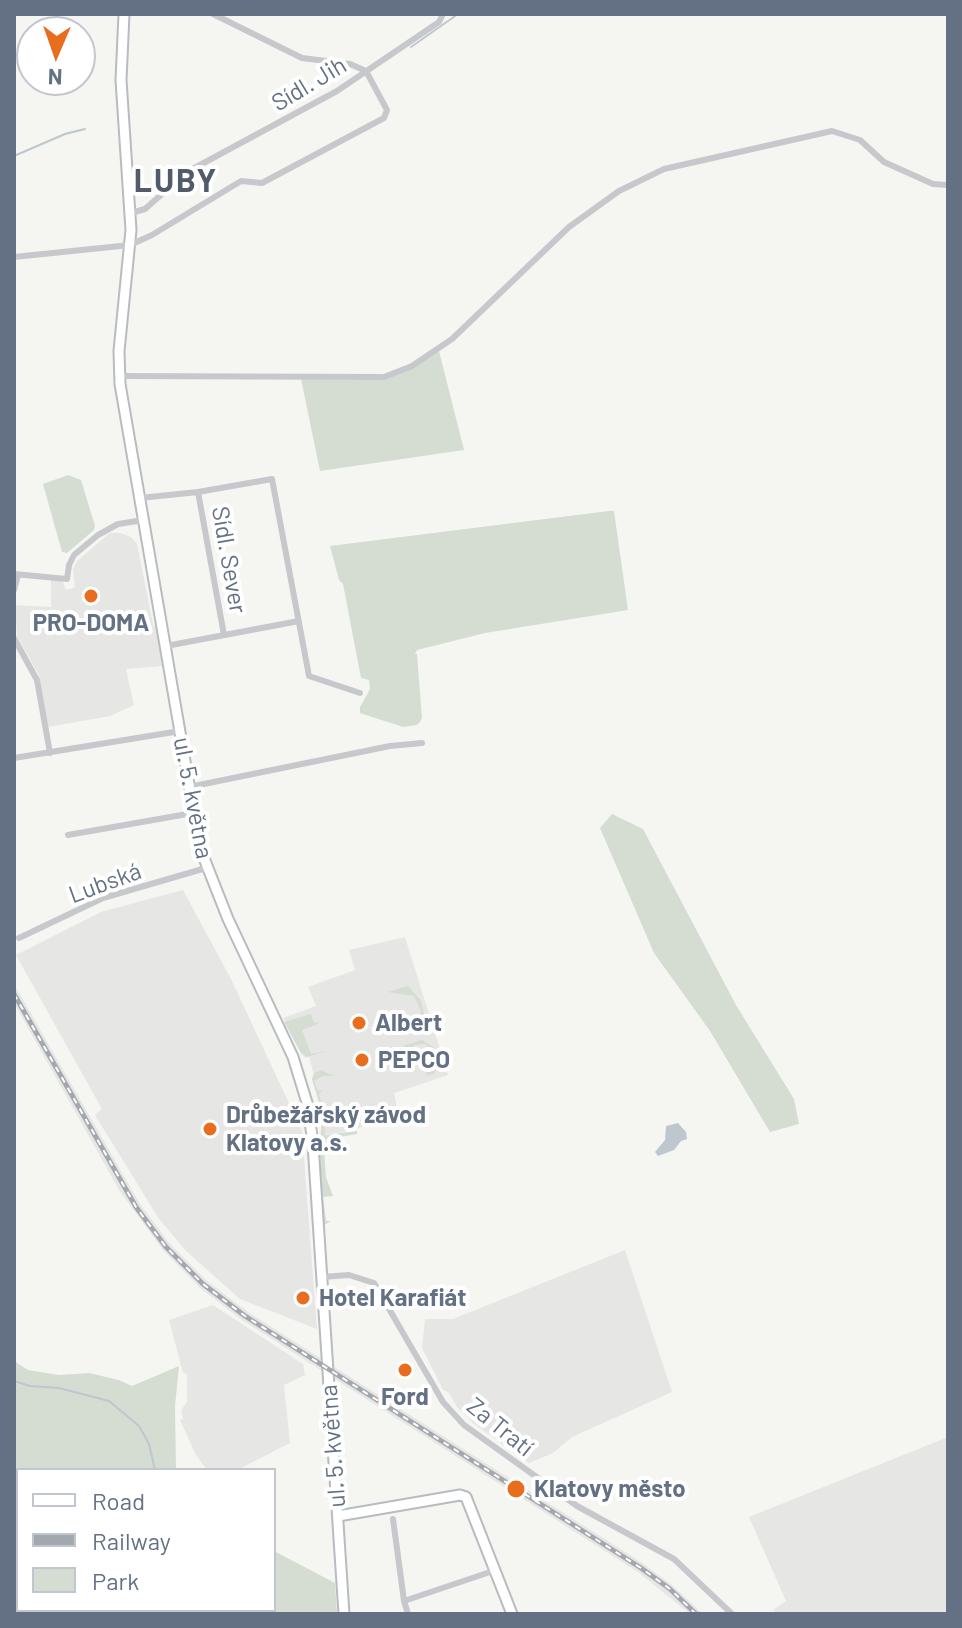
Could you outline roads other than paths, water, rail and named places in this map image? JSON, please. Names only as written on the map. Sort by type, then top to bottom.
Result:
[{"type":"street","name":"ul. 5. května","points":[[124,14],[121,80],[131,213],[119,376],[193,813],[206,868],[283,1035],[306,1096],[313,1144],[344,1614]]},
{"type":"street","name":"Sídl. Jih","points":[[213,14],[296,56],[350,64],[366,71]]},
{"type":"street","points":[[15,257],[130,245],[241,181],[262,183],[384,118],[387,110],[366,71],[439,22],[443,14]]},
{"type":"street","name":"Sídl. Jih","points":[[131,213],[145,209],[187,172],[302,111],[366,71]]},
{"type":"street","points":[[119,376],[384,377],[412,366],[452,339],[569,227],[619,191],[664,169],[832,131],[860,140],[884,162],[920,179],[948,185]]},
{"type":"street","name":"Sídl. Sever","points":[[140,498],[272,479],[309,676],[360,693]]},
{"type":"street","name":"Sídl. Sever","points":[[198,492],[224,635]]},
{"type":"street","points":[[14,590],[16,574],[67,579],[74,555],[98,535],[118,524],[144,520]]},
{"type":"street","name":"Sídl. Sever","points":[[166,646],[299,621]]},
{"type":"street","points":[[14,638],[37,680],[50,753]]},
{"type":"street","points":[[14,758],[180,731]]},
{"type":"street","points":[[189,787],[390,746],[422,743]]},
{"type":"street","name":"Lubská","points":[[68,835],[193,813]]},
{"type":"street","name":"Lubská","points":[[19,938],[103,898],[206,868]]},
{"type":"street","name":"Za Tratí","points":[[321,1277],[358,1276],[374,1283],[443,1402],[464,1425],[577,1506],[674,1559],[732,1614]]},
{"type":"street","points":[[338,1516],[463,1496],[469,1501],[512,1614]]},
{"type":"street","points":[[393,1519],[408,1614]]},
{"type":"street","points":[[404,1601],[496,1570]]},
{"type":"waterway","points":[[411,47],[458,14]]},
{"type":"waterway","points":[[14,156],[65,134],[85,129]]},
{"type":"waterway","points":[[14,1381],[30,1386],[59,1388],[109,1401],[139,1426],[149,1444],[155,1468]]},
{"type":"railway","points":[[14,994],[136,1207],[166,1247],[203,1284],[245,1316],[641,1568],[670,1589],[696,1614]]},
{"type":"place","name":"PRO-DOMA","points":[[91,596]]},
{"type":"place","name":"Albert","points":[[359,1023]]},
{"type":"place","name":"PEPCO","points":[[362,1060]]},
{"type":"place","name":"Drůbežářský závod Klatovy a.s.","points":[[210,1129]]},
{"type":"place","name":"Hotel Karafiát","points":[[303,1298]]},
{"type":"place","name":"Ford","points":[[405,1370]]},
{"type":"place","name":"Klatovy město","points":[[516,1489]]},
{"type":"district","name":"LUBY","points":[[176,181]]}]
